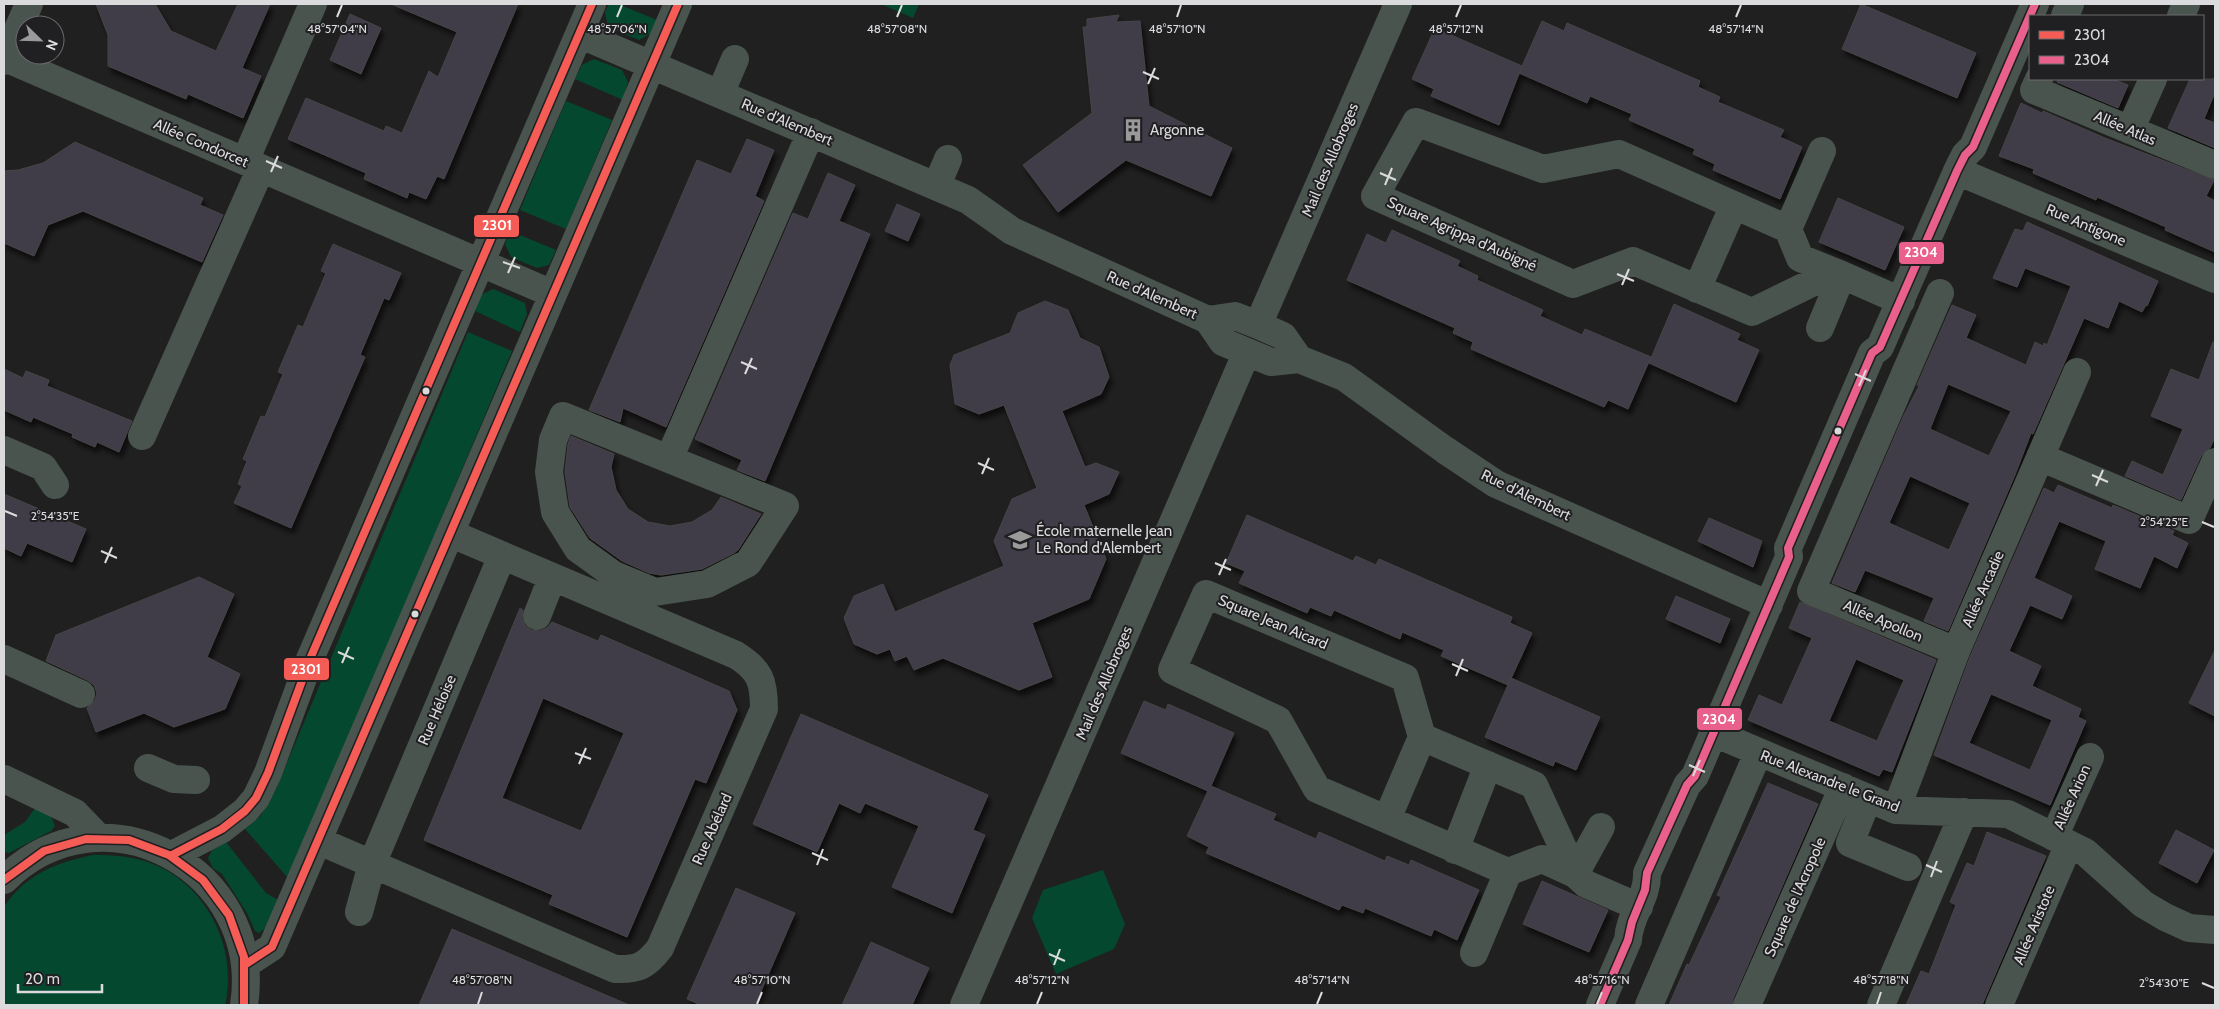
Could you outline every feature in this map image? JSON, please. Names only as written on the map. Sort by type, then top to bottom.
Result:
[{"type":"street","points":[[5,60],[29,4]]},
{"type":"street","points":[[142,436],[253,165],[313,4]]},
{"type":"street","points":[[172,855],[222,829],[245,811],[256,798],[268,773],[310,659],[592,4]]},
{"type":"street","points":[[246,964],[272,947],[452,534],[678,4]]},
{"type":"street","name":"Mail des Allobroges","points":[[1262,316],[1398,4]]},
{"type":"street","points":[[1600,1005],[1628,940],[1629,929],[1648,886],[1647,873],[1686,785],[1695,776],[1714,733],[1789,557],[1788,548],[1872,353],[1880,347],[1957,171],[1965,155],[1973,148],[2029,18]]},
{"type":"street","name":"Rue d'Alembert","points":[[579,34],[937,185],[968,200],[1012,232],[1208,320],[1223,342],[1271,362],[1299,359],[1344,377],[1445,450],[1496,484],[1769,605]]},
{"type":"street","points":[[720,94],[735,59]]},
{"type":"street","name":"Allée Condorcet","points":[[5,60],[553,294]]},
{"type":"street","points":[[2130,130],[2153,80]]},
{"type":"street","name":"Allée Atlas","points":[[2036,84],[2130,130],[2215,166]]},
{"type":"street","name":"Square Agrippa d'Aubigné","points":[[1788,229],[1668,178],[1619,154],[1543,169],[1416,122],[1375,196],[1573,284],[1635,256],[1697,289],[1752,312],[1838,274]]},
{"type":"street","points":[[669,459],[811,132]]},
{"type":"street","points":[[1822,152],[1788,229],[1800,258],[1901,301]]},
{"type":"street","points":[[937,185],[948,159]]},
{"type":"street","name":"Rue Antigone","points":[[1957,171],[2215,280]]},
{"type":"street","points":[[1697,289],[1734,205]]},
{"type":"street","points":[[1820,328],[1838,274]]},
{"type":"street","name":"Allée Apollon","points":[[1940,293],[1811,591],[1956,651]]},
{"type":"street","name":"Mail des Allobroges","points":[[964,1005],[1242,361]]},
{"type":"street","name":"Allée Arcadie","points":[[1896,810],[1956,651],[2077,372]]},
{"type":"street","points":[[563,416],[669,459],[785,506],[748,563],[707,584],[655,592],[614,575],[578,549],[555,512],[549,472],[553,440],[563,416]]},
{"type":"street","points":[[4,450],[43,466],[55,485]]},
{"type":"street","points":[[2040,457],[2189,520],[2215,462]]},
{"type":"street","name":"Rue Abélard","points":[[318,841],[615,969],[631,970],[643,966],[660,948],[764,709],[764,690],[758,673],[749,663],[736,655],[452,534]]},
{"type":"street","name":"Rue Héloise","points":[[358,912],[372,864],[502,556]]},
{"type":"street","points":[[537,616],[552,578]]},
{"type":"street","name":"Square Jean Aicard","points":[[1422,737],[1404,678],[1206,594],[1172,670],[1278,720],[1318,789],[1508,872]]},
{"type":"street","points":[[4,659],[81,694]]},
{"type":"street","name":"Rue Alexandre le Grand","points":[[1714,733],[1896,810],[2008,814],[2085,852],[2142,904],[2165,917],[2190,928],[2215,930]]},
{"type":"street","points":[[1387,819],[1422,737],[1534,785],[1575,874]]},
{"type":"street","points":[[1649,1005],[1758,753]]},
{"type":"street","name":"Allée Arion","points":[[2061,841],[2090,758]]},
{"type":"street","points":[[1455,850],[1488,765]]},
{"type":"street","points":[[148,768],[174,779],[196,780]]},
{"type":"street","points":[[4,779],[75,813],[99,838]]},
{"type":"street","name":"Square de l'Acropole","points":[[1748,1005],[1843,787]]},
{"type":"street","points":[[1868,798],[1850,842],[1908,867]]},
{"type":"street","points":[[1881,1005],[1964,812]]},
{"type":"street","points":[[1575,874],[1601,828]]},
{"type":"street","points":[[4,880],[15,869],[40,852],[69,842],[99,838],[140,842],[172,855],[211,886],[234,922],[246,964],[244,1005]]},
{"type":"street","name":"Allée Aristote","points":[[1999,1005],[2061,841]]},
{"type":"street","points":[[1474,953],[1508,872],[1542,859],[1575,874],[1586,884],[1639,907]]},
{"type":"green space","points":[[609,4],[618,4],[657,20],[650,34],[639,40],[608,27],[605,12]]},
{"type":"green space","points":[[881,4],[919,4],[913,18]]},
{"type":"green space","points":[[594,59],[622,70],[628,82],[623,100],[575,79],[582,65]]},
{"type":"green space","points":[[566,101],[612,120],[566,229],[520,210]]},
{"type":"green space","points":[[510,231],[556,250],[549,265],[537,268],[511,257],[505,244]]},
{"type":"green space","points":[[493,289],[525,303],[527,314],[520,332],[475,311],[481,295]]},
{"type":"green space","points":[[468,332],[512,351],[289,879],[245,829],[261,815],[276,789]]},
{"type":"green space","points":[[35,808],[50,814],[55,826],[51,831],[9,853],[4,852],[4,835],[25,822]]},
{"type":"green space","points":[[226,842],[266,893],[280,901],[266,928],[259,933],[255,931],[247,913],[222,874],[213,868],[208,858],[212,850]]},
{"type":"green space","points":[[93,855],[123,856],[146,861],[172,874],[189,887],[215,922],[222,942],[227,962],[228,984],[225,1005],[4,1005],[4,907],[22,886],[42,872],[66,862]]},
{"type":"green space","points":[[1103,870],[1125,924],[1114,949],[1056,974],[1032,918],[1043,890]]},
{"type":"building","points":[[96,4],[155,4],[171,31],[216,51],[238,4],[270,4],[242,68],[261,76],[243,118],[188,94],[186,99],[108,66],[108,35]]},
{"type":"building","points":[[391,4],[518,4],[444,179],[437,176],[426,199],[409,192],[407,198],[364,179],[366,173],[288,139],[306,98],[384,131],[386,126],[402,133],[429,71],[438,77],[457,32]]},
{"type":"building","points":[[1861,4],[1976,53],[1957,98],[1842,49]]},
{"type":"building","points":[[350,14],[381,28],[361,74],[330,60]]},
{"type":"building","name":"Argonne","points":[[1119,15],[1116,22],[1140,21],[1149,106],[1232,148],[1211,196],[1126,160],[1058,212],[1023,165],[1092,113],[1083,27],[1087,27],[1087,19]]},
{"type":"building","points":[[1542,21],[1564,31],[1567,23],[1700,81],[1698,87],[1720,97],[1718,102],[1784,130],[1780,137],[1802,147],[1780,199],[1713,170],[1715,164],[1693,154],[1695,149],[1629,120],[1632,114],[1590,96],[1587,103],[1519,73]]},
{"type":"building","points":[[1435,28],[1522,66],[1499,125],[1431,96],[1434,89],[1412,79]]},
{"type":"building","points":[[2215,79],[2215,92],[2204,119],[2215,123],[2215,148],[2168,128],[2190,80]]},
{"type":"building","points":[[2058,80],[2116,80],[2128,85],[2118,108],[2057,82]]},
{"type":"building","points":[[2021,103],[2042,113],[2043,111],[2105,138],[2214,180],[2206,196],[2215,201],[2215,252],[2165,230],[2166,227],[2097,197],[2096,200],[2033,173],[2034,169],[1999,156]]},
{"type":"building","points":[[747,139],[774,150],[755,196],[764,201],[666,427],[623,408],[620,422],[589,410],[697,160],[731,174]]},
{"type":"building","points":[[75,142],[203,198],[200,205],[223,215],[202,262],[83,211],[48,225],[34,256],[4,243],[4,171],[18,170],[43,163]]},
{"type":"building","points":[[828,173],[855,185],[839,221],[870,234],[765,481],[737,470],[742,460],[695,439],[793,213],[808,219]]},
{"type":"building","points":[[1838,198],[1904,227],[1885,270],[1819,242]]},
{"type":"building","points":[[897,204],[920,214],[908,241],[885,231]]},
{"type":"building","points":[[2027,222],[2158,281],[2147,306],[2142,312],[2119,301],[2108,328],[2084,318],[2033,434],[2031,433],[1948,631],[1924,621],[1934,598],[1865,570],[1855,592],[1832,583],[1903,417],[1919,386],[1917,385],[1952,305],[1976,315],[1966,338],[2026,365],[2035,342],[2043,346],[2044,343],[2047,345],[2071,286],[2025,268],[2017,287],[1993,278],[2015,229],[2023,231]],"holes":[[[1948,384],[2011,411],[1989,456],[1930,429]],[[1910,476],[1970,503],[1949,550],[1889,523]]]},
{"type":"building","points":[[1392,230],[1460,261],[1457,266],[1478,276],[1477,280],[1543,310],[1540,316],[1582,335],[1585,329],[1651,357],[1628,409],[1608,400],[1604,407],[1471,349],[1473,342],[1453,333],[1455,328],[1347,280],[1367,234],[1386,243]]},
{"type":"building","points":[[333,244],[401,273],[389,300],[384,298],[360,355],[365,357],[291,528],[234,503],[242,486],[238,484],[247,461],[243,459],[261,416],[265,417],[283,374],[278,372],[298,325],[303,327],[326,273],[321,271]]},
{"type":"building","points":[[1045,301],[1068,310],[1080,338],[1099,347],[1109,377],[1101,394],[1062,411],[1085,467],[1096,463],[1119,472],[1109,494],[1084,505],[1106,559],[1089,599],[1032,623],[1052,677],[1019,690],[943,658],[914,670],[907,656],[895,661],[890,649],[877,654],[854,644],[844,618],[854,596],[883,584],[895,612],[1004,566],[994,541],[1012,499],[1037,488],[1004,405],[979,414],[955,404],[950,365],[954,355],[1010,333],[1018,313]]},
{"type":"building","points":[[1674,304],[1740,334],[1737,340],[1759,350],[1736,402],[1649,363]]},
{"type":"building","points":[[2213,342],[2215,342],[2215,437],[2210,448],[2201,456],[2181,500],[2125,476],[2132,461],[2163,475],[2183,429],[2151,416],[2171,369],[2199,380]]},
{"type":"building","points":[[4,369],[23,378],[26,371],[49,380],[47,386],[132,421],[119,452],[97,442],[95,447],[72,437],[73,434],[33,417],[31,422],[4,410]]},
{"type":"building","points":[[571,436],[614,454],[611,467],[616,490],[628,509],[648,522],[670,526],[692,522],[712,510],[721,497],[761,514],[738,550],[734,553],[702,569],[661,575],[649,573],[622,561],[590,538],[570,507],[565,472],[568,444]]},
{"type":"building","points":[[2058,485],[2112,508],[2113,505],[2174,531],[2172,535],[2188,543],[2177,568],[2154,556],[2140,588],[2095,569],[2106,541],[2059,521],[2034,578],[2072,596],[2062,619],[2030,605],[2009,651],[2041,666],[2032,686],[2081,709],[2078,717],[2086,721],[2050,805],[1934,755],[1970,657],[2044,488],[2054,493]],"holes":[[[1991,694],[2052,720],[2030,770],[1969,743]]]},
{"type":"building","points":[[4,494],[86,529],[72,562],[27,543],[21,556],[4,548]]},
{"type":"building","points":[[1247,515],[1353,561],[1356,556],[1376,565],[1379,559],[1512,617],[1510,623],[1532,633],[1508,685],[1441,656],[1444,650],[1402,632],[1400,639],[1334,610],[1331,616],[1310,607],[1307,613],[1239,583],[1245,571],[1226,563]]},
{"type":"building","points":[[1709,518],[1762,541],[1753,567],[1698,541]]},
{"type":"building","points":[[199,577],[234,594],[207,657],[240,674],[225,709],[174,727],[144,713],[96,732],[87,708],[95,700],[97,693],[94,685],[46,661],[56,635]]},
{"type":"building","points":[[1676,596],[1730,619],[1720,643],[1666,619]]},
{"type":"building","points":[[1800,602],[1936,660],[1892,772],[1883,769],[1879,776],[1748,720],[1759,695],[1782,705],[1812,638],[1789,628]],"holes":[[[1856,659],[1904,680],[1877,741],[1829,721]]]},
{"type":"building","points":[[520,608],[523,610],[522,618],[525,625],[531,630],[540,631],[547,628],[552,622],[598,641],[601,635],[729,691],[737,710],[706,783],[695,779],[627,937],[549,904],[553,895],[424,840]],"holes":[[[543,698],[624,733],[581,831],[502,798]]]},
{"type":"building","points":[[2215,650],[2215,716],[2189,703]]},
{"type":"building","points":[[1511,678],[1600,717],[1576,770],[1555,761],[1553,766],[1485,737]]},
{"type":"building","points":[[1144,701],[1166,710],[1168,704],[1234,733],[1211,786],[1276,814],[1273,820],[1316,839],[1319,832],[1385,861],[1387,856],[1409,865],[1411,860],[1479,890],[1457,940],[1434,929],[1431,936],[1365,908],[1363,913],[1342,905],[1339,910],[1206,853],[1209,847],[1187,836],[1208,791],[1121,753]]},
{"type":"building","points":[[801,714],[988,795],[973,830],[985,835],[952,913],[892,887],[919,826],[865,803],[860,813],[839,803],[817,852],[753,824]]},
{"type":"building","points":[[1768,783],[1818,804],[1732,1005],[1669,1005],[1687,964],[1689,965],[1721,897],[1717,895]]},
{"type":"building","points":[[2176,830],[2214,850],[2197,883],[2159,863]]},
{"type":"building","points":[[1987,832],[2046,856],[1982,1005],[1906,1005],[1921,971],[1929,974],[1956,905],[1950,902],[1967,863],[1974,866]]},
{"type":"building","points":[[1542,881],[1608,910],[1589,952],[1523,924]]},
{"type":"building","points":[[736,888],[795,913],[755,1005],[701,1005],[687,999]]},
{"type":"building","points":[[452,929],[629,1005],[419,1005]]},
{"type":"building","points":[[871,942],[929,968],[912,1005],[842,1005]]},
{"type":"transit line","name":"2301","points":[[172,855],[222,829],[245,811],[256,798],[268,773],[310,659],[592,4]]},
{"type":"transit line","name":"2301","points":[[246,964],[272,947],[678,4]]},
{"type":"transit line","name":"2304","points":[[2030,15],[2035,4]]},
{"type":"transit line","name":"2304","points":[[1600,1005],[1628,940],[1632,922],[1645,890],[1647,873],[1687,785],[1695,776],[1789,557],[1788,548],[1872,353],[1880,347],[1957,171],[1965,155],[1973,147],[2029,18]]},
{"type":"transit line","name":"2301","points":[[4,880],[44,851],[86,839],[129,840],[169,855],[203,880],[229,915],[244,957],[244,1005]]},
{"type":"place","name":"Argonne","points":[[1133,130]]},
{"type":"place","name":"École maternelle Jean Le Rond d'Alembert","points":[[1020,540]]}]
